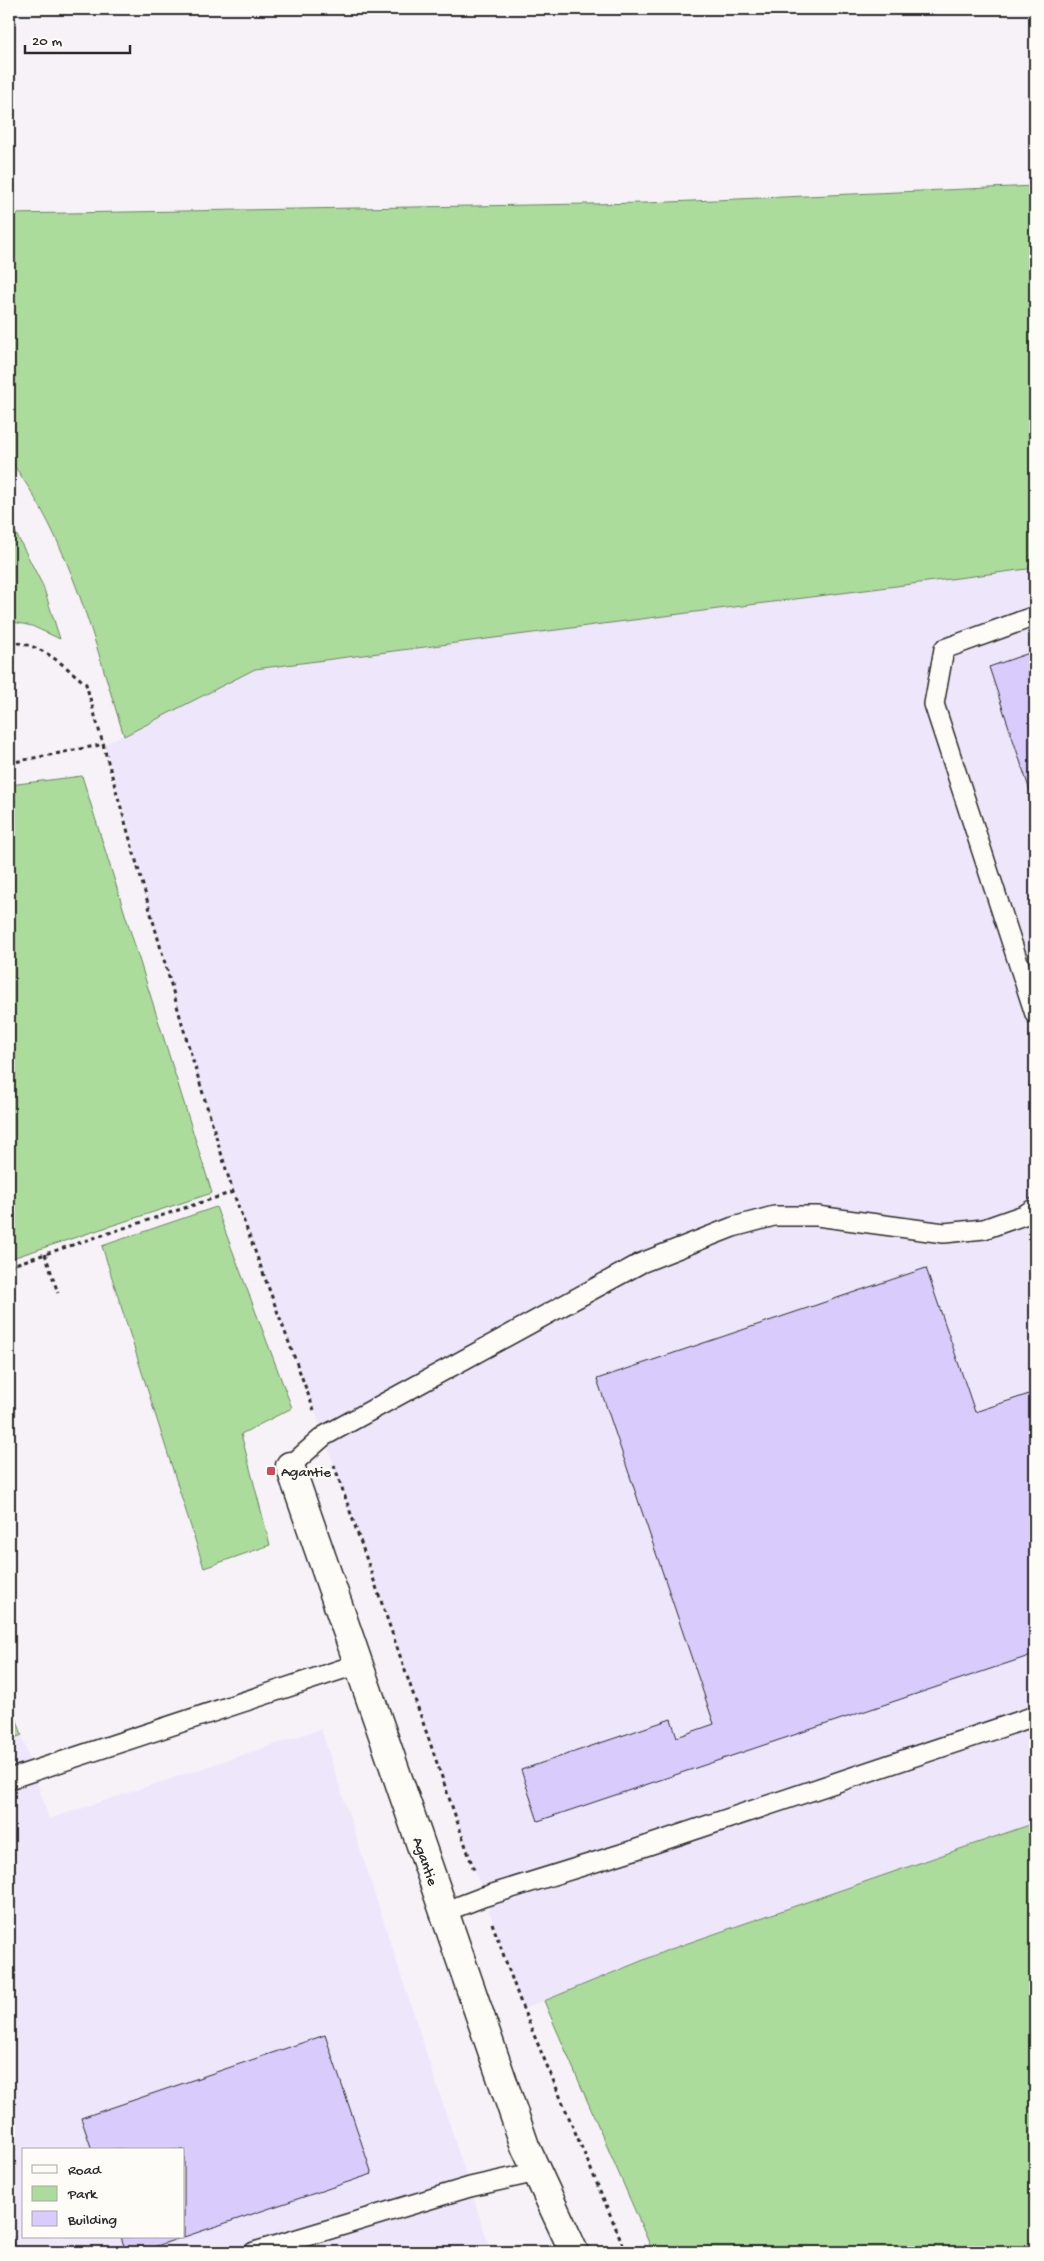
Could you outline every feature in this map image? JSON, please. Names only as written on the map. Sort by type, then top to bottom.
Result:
[{"type":"street","name":"Agantie","points":[[290,1466],[525,2146],[574,2252]]},
{"type":"lane","points":[[1035,616],[944,649],[934,704],[1035,1014]]},
{"type":"lane","points":[[290,1466],[324,1436],[641,1263],[733,1227],[774,1216],[817,1216],[944,1233],[984,1230],[1024,1215],[1035,1208]]},
{"type":"lane","points":[[9,1778],[358,1664]]},
{"type":"lane","points":[[444,1912],[483,1897],[634,1850],[1035,1716]]},
{"type":"lane","points":[[254,2252],[470,2187],[537,2172]]},
{"type":"path","points":[[9,763],[104,744]]},
{"type":"path","points":[[9,1266],[233,1192]]},
{"type":"path","points":[[45,1254],[58,1293]]},
{"type":"shaded area","points":[[1035,568],[1035,1823],[668,1950],[523,2009],[324,1436],[233,1192],[186,1041],[105,744],[255,669]]},
{"type":"shaded area","points":[[9,1697],[49,1819],[321,1729],[491,2252],[9,2252]]},
{"type":"green space","points":[[1035,186],[1035,568],[255,669],[124,736],[91,628],[64,557],[30,490],[9,459],[9,214],[646,203]]},
{"type":"green space","points":[[9,520],[43,586],[60,639],[32,626],[9,621]]},
{"type":"green space","points":[[82,776],[212,1193],[9,1259],[9,785]]},
{"type":"green space","points":[[216,1207],[292,1408],[241,1434],[270,1545],[204,1568],[102,1246]]},
{"type":"green space","points":[[9,1697],[22,1735],[9,1740]]},
{"type":"green space","points":[[1035,1823],[1035,2252],[653,2252],[544,2001],[668,1950]]},
{"type":"building","points":[[1035,651],[1035,806],[989,667]]},
{"type":"building","points":[[926,1268],[975,1412],[1035,1392],[1035,1654],[538,1821],[521,1770],[671,1719],[677,1737],[714,1724],[597,1379]]},
{"type":"building","points":[[325,2035],[372,2174],[185,2237],[185,2148],[91,2148],[81,2118]]},
{"type":"building","points":[[9,2228],[17,2252],[9,2252]]},
{"type":"building","points":[[121,2238],[180,2238],[139,2252],[126,2252]]},
{"type":"place","name":"Agantie","points":[[271,1471]]}]
